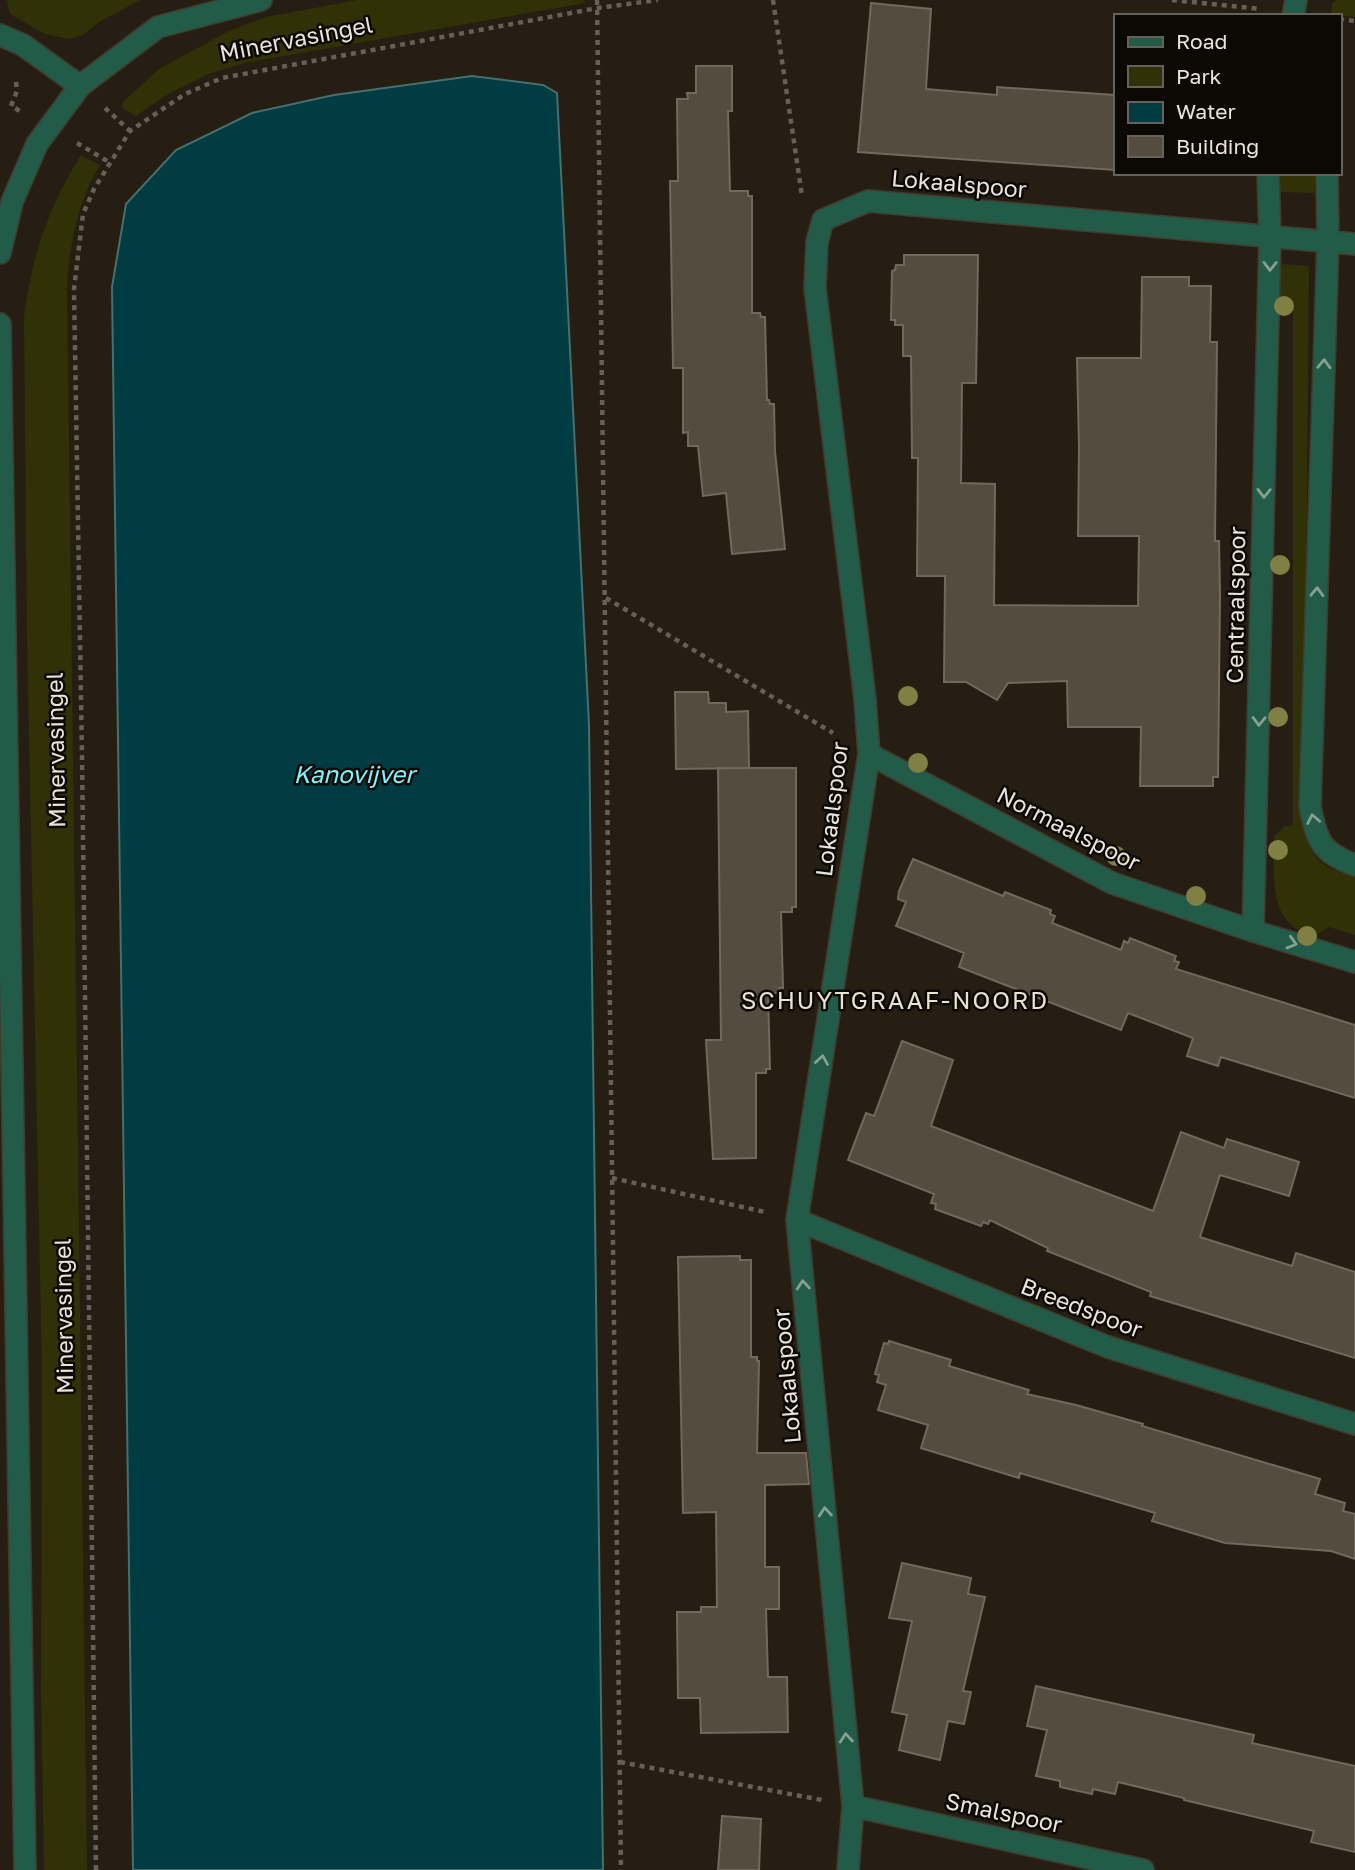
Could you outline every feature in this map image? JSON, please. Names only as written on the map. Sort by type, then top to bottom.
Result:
[{"type":"street","name":"Minervasingel","points":[[0,253],[12,202],[37,144],[80,86],[158,27],[261,0]]},
{"type":"street","points":[[0,35],[23,45],[80,86]]},
{"type":"street","name":"Centraalspoor","points":[[1253,932],[1270,237],[1268,175]]},
{"type":"street","points":[[1327,175],[1328,241],[1310,807],[1317,839],[1335,858],[1355,865]]},
{"type":"street","name":"Lokaalspoor","points":[[848,1870],[853,1806],[797,1220],[869,754],[865,699],[816,288],[817,242],[823,220],[868,201],[1355,244]]},
{"type":"street","name":"Minervasingel","points":[[0,324],[25,1870]]},
{"type":"street","name":"Normaalspoor","points":[[869,754],[1112,883],[1253,932]]},
{"type":"street","points":[[1253,932],[1355,962]]},
{"type":"street","name":"Breedspoor","points":[[797,1220],[1108,1347],[1355,1424]]},
{"type":"street","name":"Smalspoor","points":[[853,1806],[1143,1870]]},
{"type":"path","points":[[597,0],[621,1870]]},
{"type":"path","name":"Minervasingel","points":[[96,1870],[74,289],[83,214],[94,189],[130,131],[185,94],[222,78],[598,8],[658,0]]},
{"type":"path","points":[[773,0],[800,193],[823,220]]},
{"type":"path","points":[[1172,0],[1295,11]]},
{"type":"path","points":[[606,597],[869,754]]},
{"type":"path","points":[[612,1178],[797,1220]]},
{"type":"path","points":[[620,1762],[853,1806]]},
{"type":"green space","points":[[7,0],[140,0],[99,22],[83,35],[69,39],[45,34],[10,14]]},
{"type":"green space","points":[[358,0],[584,0],[585,3],[244,63],[208,74],[163,97],[136,116],[122,108],[123,102],[159,69],[229,31],[266,17]]},
{"type":"green space","points":[[1336,0],[1355,0],[1355,17],[1331,14],[1332,4]]},
{"type":"green space","points":[[81,155],[100,165],[86,192],[77,221],[67,281],[87,1870],[44,1870],[41,1690],[42,1374],[27,639],[24,317],[43,233],[59,194]]},
{"type":"green space","points":[[1279,175],[1316,175],[1314,193],[1280,192]]},
{"type":"green space","points":[[1280,264],[1309,266],[1304,831],[1311,850],[1321,862],[1355,876],[1355,935],[1329,927],[1314,937],[1298,930],[1287,921],[1280,909],[1274,882],[1274,836],[1285,826],[1293,825],[1293,308],[1278,294]]},
{"type":"water","name":"Kanovijver","points":[[472,76],[543,85],[557,93],[589,725],[603,1870],[133,1870],[112,287],[126,204],[176,150],[252,113],[334,95]]},
{"type":"building","points":[[871,3],[931,9],[926,89],[997,95],[997,87],[1114,95],[1114,170],[858,152]]},
{"type":"building","points":[[696,66],[732,66],[732,111],[728,111],[730,191],[748,191],[748,196],[752,196],[752,313],[760,313],[761,317],[765,317],[767,400],[774,404],[775,451],[785,549],[732,554],[726,493],[703,496],[698,446],[688,446],[688,432],[683,433],[683,368],[673,368],[670,181],[678,181],[677,99],[688,99],[687,93],[696,93]]},
{"type":"building","points":[[904,255],[978,255],[976,383],[962,383],[961,483],[995,484],[994,605],[1138,606],[1139,536],[1078,536],[1077,358],[1141,358],[1142,277],[1189,277],[1189,286],[1211,286],[1210,342],[1217,342],[1215,541],[1219,541],[1220,594],[1218,777],[1213,777],[1213,786],[1140,786],[1141,727],[1068,727],[1067,681],[1008,683],[997,700],[966,682],[944,682],[945,576],[917,576],[918,458],[912,458],[911,356],[903,356],[903,325],[895,325],[895,320],[891,320],[892,271],[896,265],[904,265]]},
{"type":"building","points":[[675,692],[708,692],[709,703],[726,703],[726,712],[748,711],[749,768],[676,769]]},
{"type":"building","points":[[718,768],[796,768],[796,907],[792,907],[792,912],[781,912],[783,988],[779,988],[779,993],[768,993],[770,1069],[766,1069],[766,1073],[756,1073],[756,1158],[713,1159],[706,1040],[721,1040]]},
{"type":"building","points":[[913,859],[1003,896],[1005,892],[1051,910],[1050,914],[1055,916],[1052,923],[1121,950],[1124,941],[1128,943],[1130,938],[1176,956],[1174,961],[1179,962],[1176,969],[1355,1025],[1355,1098],[1221,1057],[1218,1066],[1187,1056],[1193,1038],[1128,1013],[1121,1030],[959,967],[964,953],[896,926],[906,902],[898,899],[899,891]]},
{"type":"building","points":[[902,1041],[953,1060],[931,1126],[1153,1211],[1181,1132],[1224,1148],[1227,1139],[1299,1162],[1289,1196],[1220,1175],[1200,1237],[1292,1266],[1296,1253],[1355,1272],[1355,1358],[1150,1296],[1151,1292],[1047,1251],[1048,1248],[990,1220],[988,1224],[983,1222],[981,1226],[935,1209],[936,1204],[931,1203],[934,1194],[848,1160],[866,1113],[874,1116]]},
{"type":"building","points":[[740,1256],[740,1260],[751,1260],[751,1357],[757,1357],[759,1361],[757,1453],[806,1453],[809,1484],[765,1485],[765,1567],[779,1567],[779,1609],[766,1609],[768,1677],[787,1677],[788,1732],[701,1733],[700,1698],[678,1698],[677,1612],[701,1612],[701,1607],[717,1607],[716,1512],[683,1513],[678,1257]]},
{"type":"building","points":[[889,1341],[951,1360],[949,1366],[1029,1390],[1027,1394],[1143,1424],[1142,1426],[1320,1479],[1315,1494],[1345,1503],[1343,1511],[1355,1514],[1355,1559],[1331,1551],[1225,1543],[1152,1521],[1155,1513],[1020,1473],[1019,1478],[921,1448],[928,1425],[878,1410],[886,1385],[877,1382],[879,1375],[875,1374],[884,1343],[888,1344]]},
{"type":"building","points":[[902,1563],[971,1578],[968,1594],[985,1597],[963,1691],[971,1692],[964,1724],[948,1721],[940,1760],[899,1750],[907,1715],[892,1712],[912,1621],[889,1618]]},
{"type":"building","points":[[1036,1686],[1254,1735],[1252,1743],[1355,1766],[1355,1852],[1311,1842],[1314,1831],[1118,1782],[1115,1794],[1093,1789],[1092,1794],[1060,1787],[1060,1781],[1036,1776],[1047,1730],[1027,1726]]},
{"type":"building","points":[[722,1816],[761,1819],[759,1870],[718,1870]]},
{"type":"district","name":"SCHUYTGRAAF-NOORD","points":[[895,999]]}]
